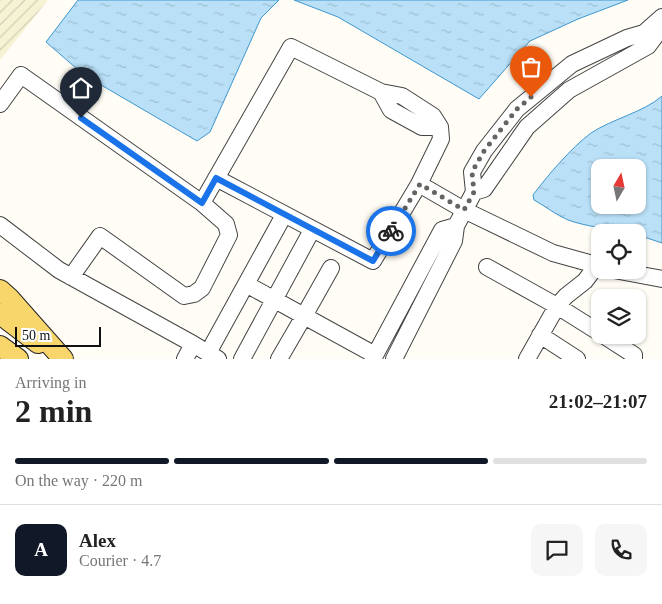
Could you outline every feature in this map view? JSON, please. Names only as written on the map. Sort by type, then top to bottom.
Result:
[{"type":"main road","points":[[0,290],[10,299],[61,359]]},
{"type":"main road","points":[[0,314],[61,359]]},
{"type":"main road","points":[[0,346],[18,359]]},
{"type":"street","points":[[394,359],[454,241],[456,226],[474,192],[472,172],[484,151],[517,109],[572,64],[627,38],[644,33],[662,17]]},
{"type":"street","points":[[474,192],[484,189],[527,127],[562,96],[569,90],[648,46],[662,27]]},
{"type":"street","points":[[202,203],[216,178],[291,48],[381,92],[391,110],[422,127],[440,127],[442,139],[420,184],[373,261],[216,178]]},
{"type":"street","points":[[0,104],[21,75],[202,203],[226,224],[229,235],[202,288],[194,294],[184,296],[100,236],[70,277]]},
{"type":"street","points":[[420,184],[464,210],[552,253],[591,264]]},
{"type":"street","points":[[0,224],[58,270],[189,352],[213,356],[246,284],[284,215]]},
{"type":"street","points":[[246,284],[374,357],[442,230],[456,226]]},
{"type":"street","points":[[242,359],[312,230]]},
{"type":"street","points":[[487,267],[591,327]]},
{"type":"street","points":[[279,359],[331,268]]},
{"type":"street","points":[[526,359],[557,306],[591,275]]},
{"type":"street","points":[[646,275],[662,278]]},
{"type":"street","points":[[540,335],[576,359]]},
{"type":"street","points":[[617,344],[634,355],[634,359]]},
{"type":"shaded area","points":[[0,0],[48,0],[0,60]]},
{"type":"water","points":[[78,0],[279,0],[261,18],[210,132],[197,141],[84,75],[46,42]]},
{"type":"water","points":[[294,0],[628,0],[578,19],[530,41],[479,99],[338,17]]},
{"type":"water","points":[[662,96],[662,243],[646,238],[646,224],[591,224],[591,226],[583,224],[559,216],[534,200],[533,195],[583,139],[599,128],[646,107]]},
{"type":"way so far","points":[[391,231],[420,184],[464,210],[474,192],[472,172],[484,151],[517,109],[531,97]]},
{"type":"route","points":[[81,118],[202,203],[216,178],[373,261],[391,231]]}]
